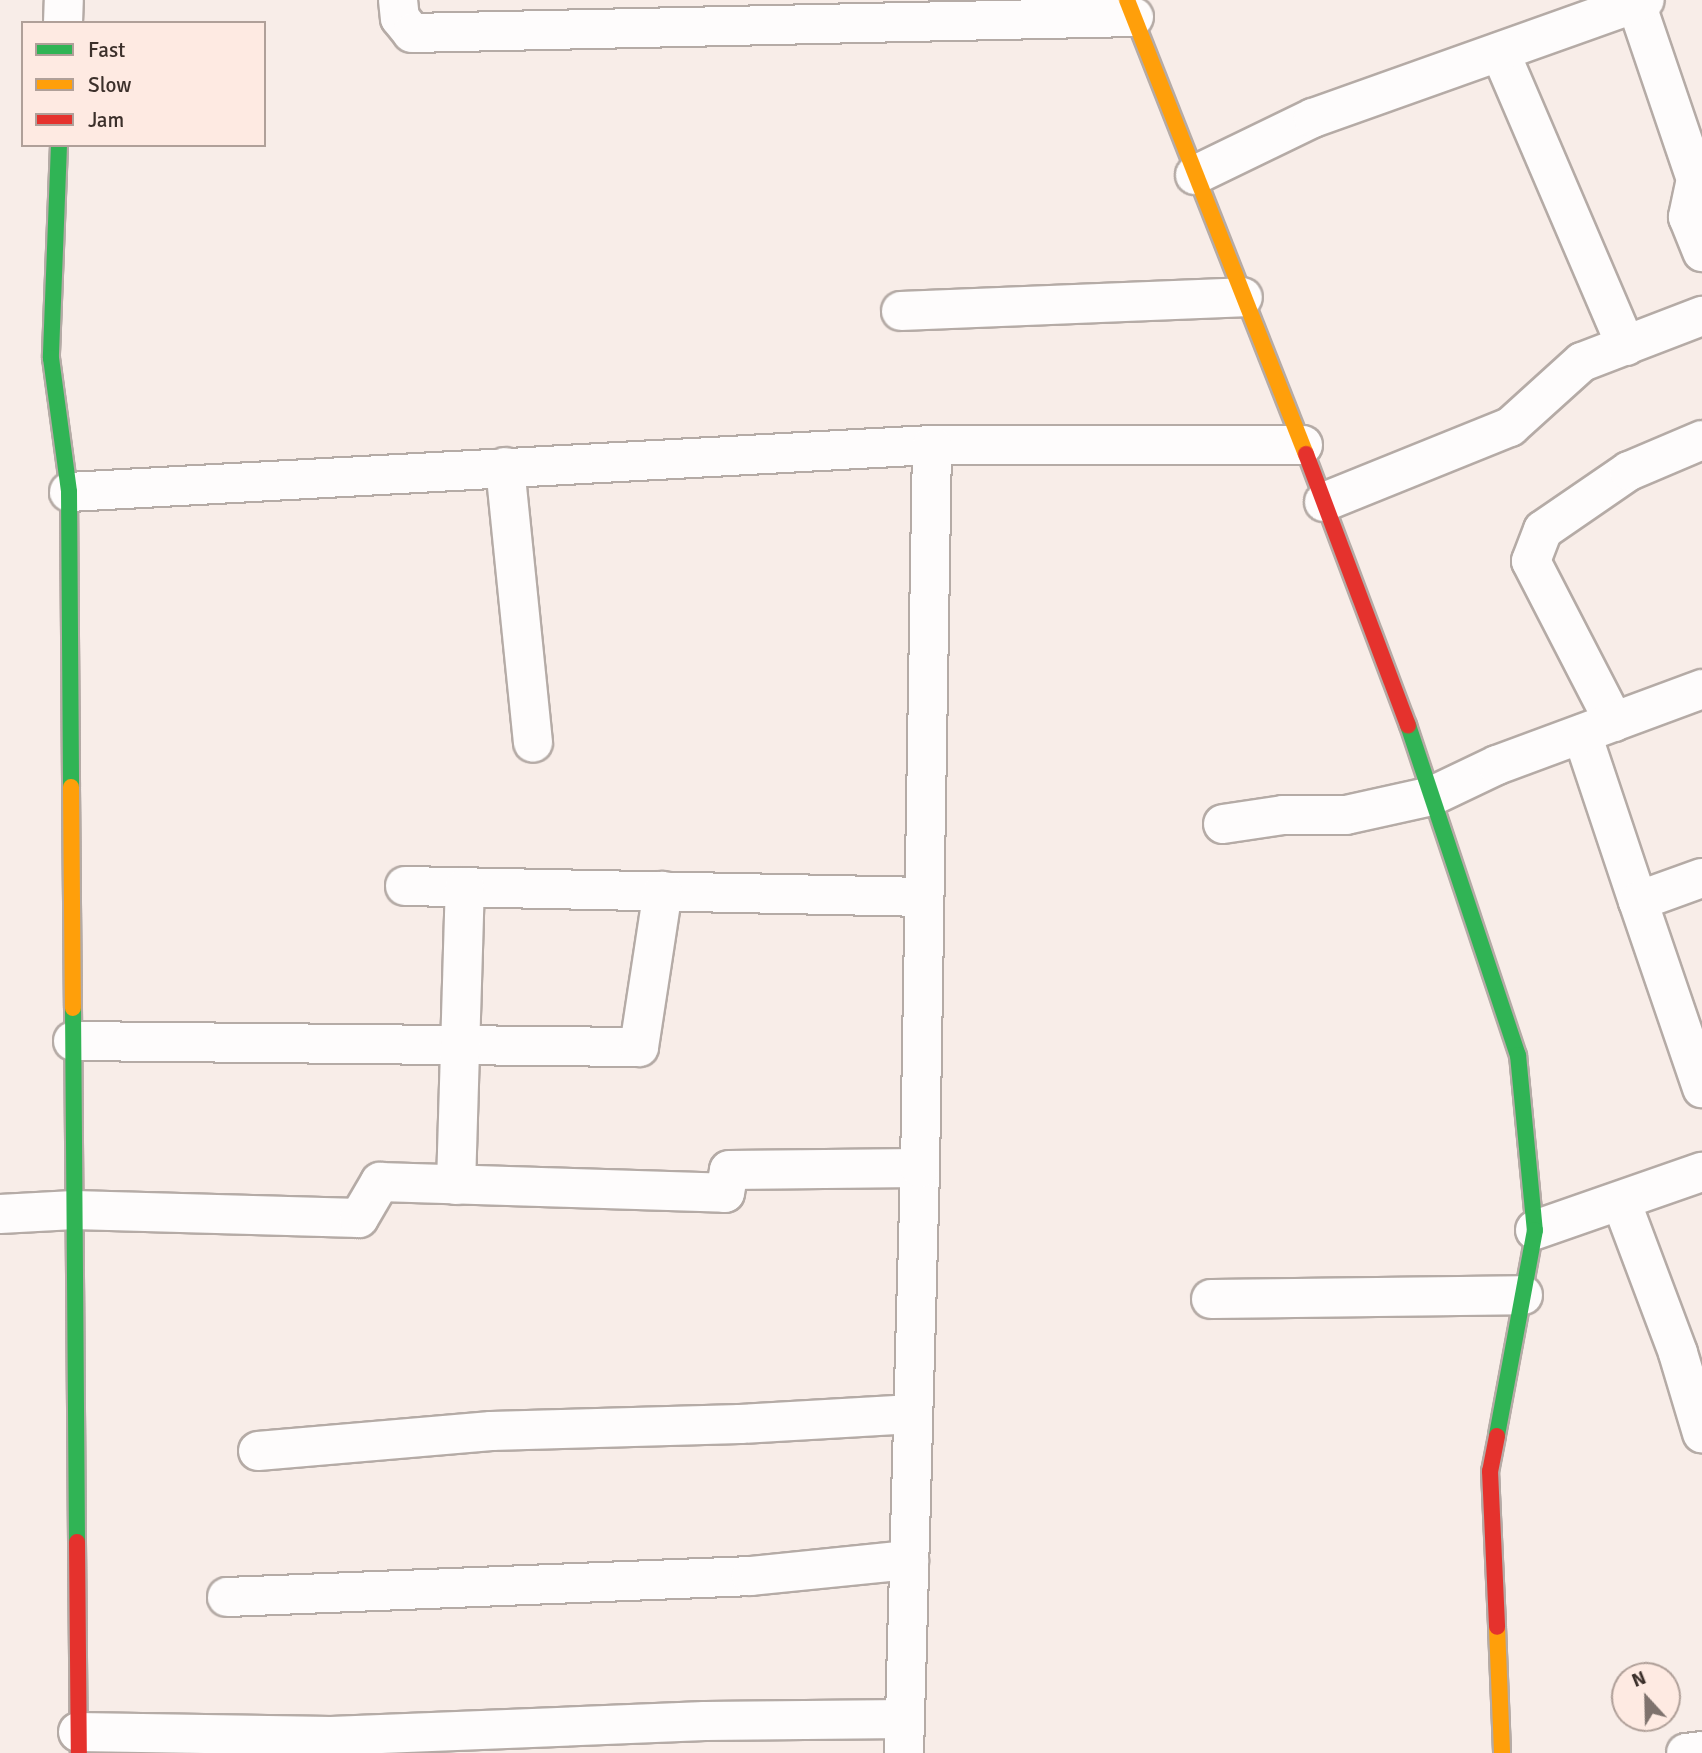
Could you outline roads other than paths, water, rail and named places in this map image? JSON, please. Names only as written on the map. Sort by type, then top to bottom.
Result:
[{"type":"street","points":[[64,0],[64,21]]},
{"type":"street","points":[[398,0],[400,18],[412,33],[1130,8],[1303,445],[1432,796],[1518,1055],[1535,1230],[1490,1471],[1502,1753]]},
{"type":"street","points":[[1195,175],[1313,118],[1641,1],[1696,179],[1688,217],[1702,252]]},
{"type":"street","points":[[1500,52],[1626,346]]},
{"type":"street","points":[[59,147],[51,358],[69,492],[78,1742],[331,1736],[705,1721],[904,1736],[920,1168],[933,445]]},
{"type":"street","points":[[901,311],[1243,297]]},
{"type":"street","points":[[1324,502],[1510,427],[1582,362],[1702,317]]},
{"type":"street","points":[[1702,440],[1629,471],[1543,530],[1531,561],[1598,728],[1638,901],[1702,1088]]},
{"type":"street","points":[[69,492],[933,445],[1303,445]]},
{"type":"street","points":[[505,467],[533,743]]},
{"type":"street","points":[[1223,824],[1283,816],[1346,815],[1432,796],[1497,765],[1702,689]]},
{"type":"street","points":[[1638,901],[1702,878]]},
{"type":"street","points":[[405,886],[924,897]]},
{"type":"street","points":[[456,1185],[466,887]]},
{"type":"street","points":[[73,1041],[639,1047],[663,891]]},
{"type":"street","points":[[0,1214],[74,1210],[359,1218],[380,1182],[725,1193],[729,1170],[920,1168]]},
{"type":"street","points":[[1535,1230],[1702,1172]]},
{"type":"street","points":[[1621,1201],[1678,1353],[1702,1433]]},
{"type":"street","points":[[1211,1299],[1523,1295]]},
{"type":"street","points":[[258,1451],[491,1431],[740,1424],[913,1415]]},
{"type":"street","points":[[227,1597],[751,1576],[909,1560]]},
{"type":"street","points":[[1686,1753],[1702,1751]]}]
